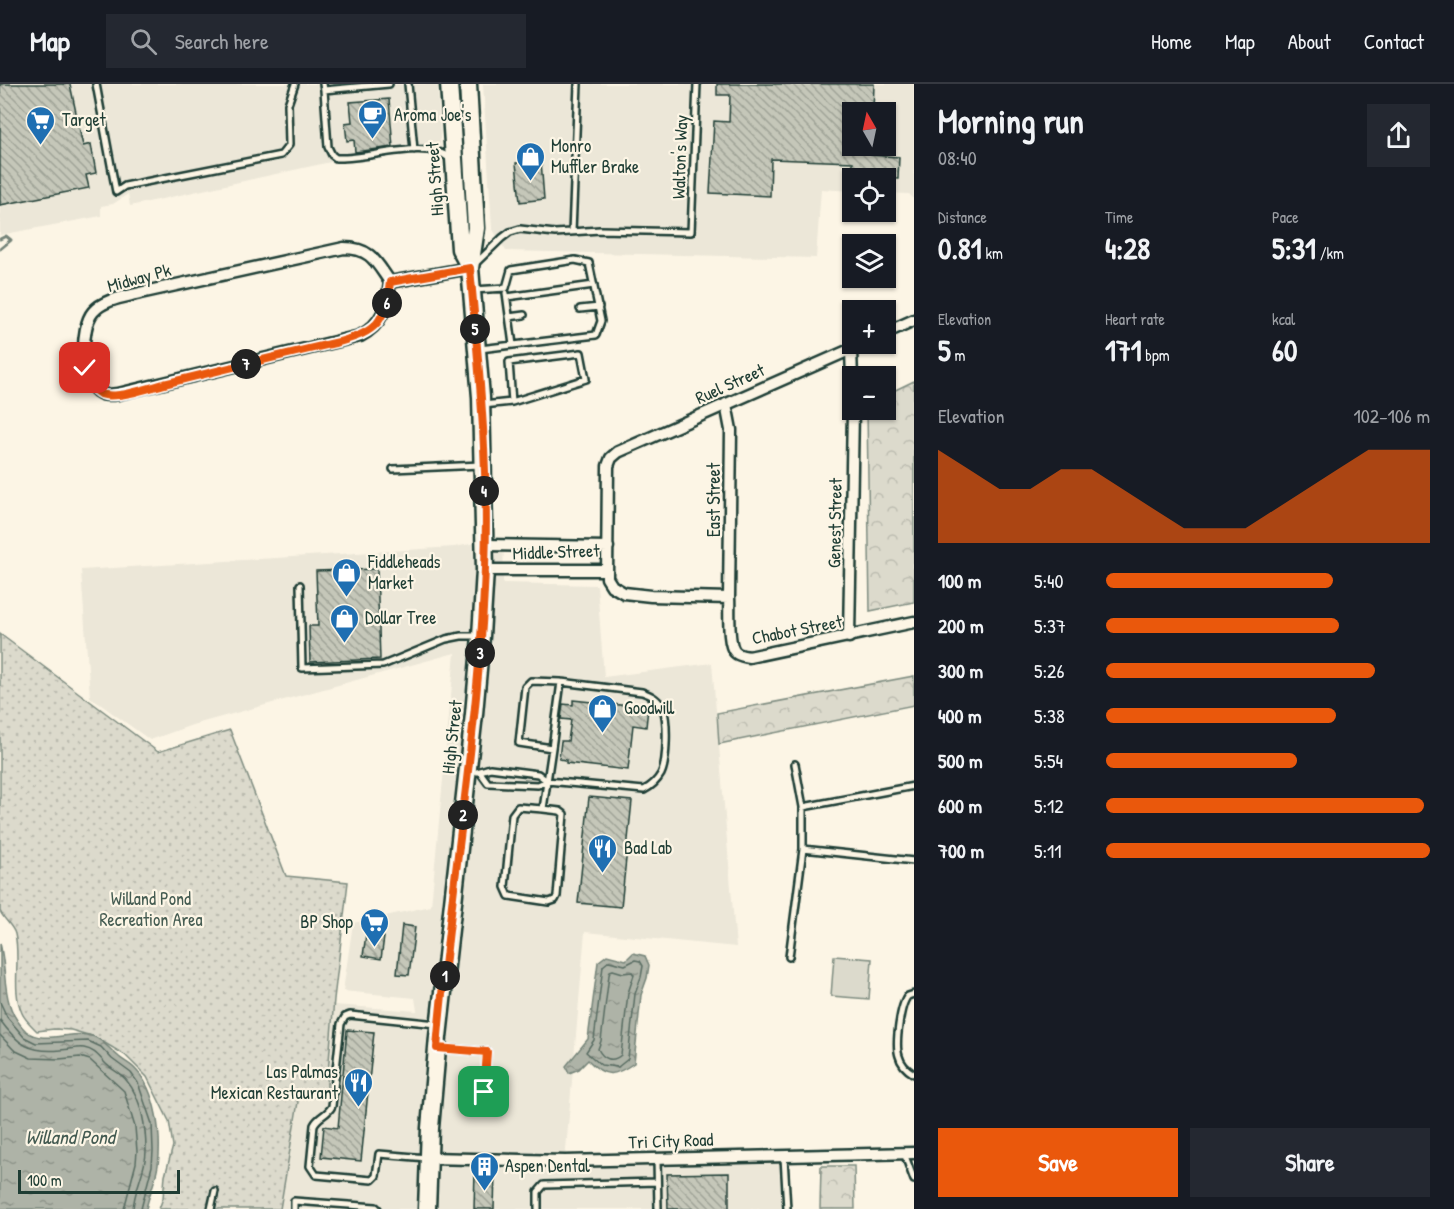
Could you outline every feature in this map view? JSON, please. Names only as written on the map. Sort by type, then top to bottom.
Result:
[{"type":"main road","name":"High Street","points":[[449,84],[460,249],[470,268]]},
{"type":"main road","name":"High Street","points":[[427,1209],[428,1158],[437,1048],[474,771],[486,545],[482,405],[470,268],[476,228],[468,84]]},
{"type":"street","name":"Midway Pk","points":[[344,248],[364,251],[372,257],[390,282],[385,311],[380,321],[360,336],[106,396],[92,387],[87,379],[84,351],[88,322],[92,313],[99,306],[111,301],[344,248]]},
{"type":"street","points":[[390,282],[470,268]]},
{"type":"street","points":[[896,328],[914,320]]},
{"type":"street","name":"Ruel Street","points":[[611,458],[618,452],[842,353]]},
{"type":"street","name":"East Street","points":[[726,404],[731,430],[729,598]]},
{"type":"street","name":"Genest Street","points":[[849,637],[853,420]]},
{"type":"street","name":"Middle Street","points":[[485,570],[607,570],[608,466],[611,458]]},
{"type":"street","name":"Middle Street","points":[[486,545],[608,547]]},
{"type":"street","points":[[607,570],[607,578],[612,586],[624,593],[729,598]]},
{"type":"street","name":"Chabot Street","points":[[729,598],[731,644],[734,651],[741,656],[749,657],[914,622]]},
{"type":"street","name":"Tri City Road","points":[[428,1158],[565,1161],[909,1153]]},
{"type":"lane","points":[[96,84],[116,192],[125,186],[281,155],[289,145],[288,104],[295,84]]},
{"type":"lane","points":[[389,84],[324,87],[328,147],[332,155],[336,158],[434,150],[443,153],[453,161]]},
{"type":"lane","points":[[408,84],[414,150]]},
{"type":"lane","points":[[470,268],[510,232],[520,230],[572,232],[578,84]]},
{"type":"lane","name":"Walton's Way","points":[[572,232],[691,232],[697,84]]},
{"type":"lane","points":[[477,349],[513,345],[596,335],[601,321],[589,263],[575,260],[511,270],[506,288],[513,345]]},
{"type":"lane","points":[[507,297],[594,285]]},
{"type":"lane","points":[[472,290],[506,288]]},
{"type":"lane","points":[[580,309],[599,307]]},
{"type":"lane","points":[[509,317],[524,315]]},
{"type":"lane","points":[[482,405],[512,402],[586,379],[581,353],[509,362],[512,402]]},
{"type":"lane","points":[[393,469],[483,465]]},
{"type":"lane","points":[[300,585],[302,668],[383,665],[446,639],[481,636]]},
{"type":"lane","points":[[474,771],[489,783],[538,785],[547,781],[644,790],[653,785],[664,766],[666,722],[664,711],[652,695],[642,692],[561,682],[531,681],[525,687],[519,743],[552,748]]},
{"type":"lane","points":[[543,809],[561,682]]},
{"type":"lane","points":[[789,957],[803,849],[803,807],[795,764]]},
{"type":"lane","points":[[474,771],[490,768],[538,774],[547,781]]},
{"type":"lane","points":[[803,807],[914,786]]},
{"type":"lane","points":[[518,807],[543,809],[560,811],[564,814],[557,896],[555,900],[549,902],[509,896],[505,887],[512,816],[518,807]]},
{"type":"lane","points":[[803,849],[914,861]]},
{"type":"lane","points":[[914,994],[908,996],[902,1005],[898,1048],[902,1062],[914,1074]]},
{"type":"lane","points":[[428,1158],[379,1154],[378,1171],[372,1180],[316,1175],[310,1166],[314,1125],[316,1120],[330,1111],[332,1106],[339,1036],[341,1023],[345,1017],[350,1014],[440,1025]]},
{"type":"lane","points":[[437,1048],[487,1052],[484,1092]]},
{"type":"lane","points":[[909,1153],[914,1180]]},
{"type":"lane","points":[[784,1155],[787,1209]]},
{"type":"lane","points":[[657,1158],[658,1209]]},
{"type":"lane","points":[[538,1209],[538,1192],[544,1185],[657,1182]]},
{"type":"lane","points":[[211,1209],[215,1191]]},
{"type":"lane","points":[[294,1209],[294,1201],[376,1207],[378,1209]]},
{"type":"shaded area","points":[[0,84],[438,84],[441,157],[428,153],[335,161],[130,206],[128,194],[113,204],[101,206],[101,216],[0,235]]},
{"type":"shaded area","points":[[483,84],[914,84],[914,199],[909,194],[896,193],[896,168],[842,168],[842,190],[821,189],[816,258],[506,251],[492,228]]},
{"type":"shaded area","points":[[504,538],[503,583],[597,585],[604,677],[712,663],[736,947],[585,932],[565,1161],[783,1158],[789,1209],[280,1209],[299,1096],[326,1098],[334,1005],[417,1011],[415,998],[343,991],[353,923],[431,906],[455,653],[192,725],[150,740],[90,697],[81,570],[454,547]]},
{"type":"green space","points":[[914,381],[914,602],[870,611],[867,420],[896,420],[896,390]]},
{"type":"green space","name":"Willand Pond Recreation Area","points":[[0,634],[158,752],[230,730],[286,876],[348,882],[334,999],[326,1098],[299,1096],[280,1209],[159,1209],[173,1146],[169,1121],[147,1077],[125,1055],[95,1037],[71,1030],[37,1031],[22,1013],[17,994],[15,934],[0,911]]},
{"type":"green space","points":[[914,676],[914,705],[719,744],[717,713]]},
{"type":"green space","points":[[834,956],[872,959],[869,999],[831,996]]},
{"type":"green space","points":[[821,1166],[854,1166],[855,1209],[820,1209]]},
{"type":"water","name":"Willand Pond","points":[[0,943],[8,1001],[26,1031],[40,1037],[81,1034],[94,1036],[134,1068],[143,1079],[153,1101],[159,1141],[157,1171],[146,1209],[0,1209]]},
{"type":"water","points":[[633,953],[645,956],[649,965],[641,995],[634,1063],[621,1071],[610,1074],[600,1070],[588,1060],[579,1069],[569,1073],[566,1066],[588,1039],[598,962],[607,955],[626,960]]},
{"type":"building","name":"Target","points":[[0,84],[70,84],[83,146],[91,144],[96,173],[86,175],[89,188],[0,205]]},
{"type":"building","points":[[717,84],[874,84],[873,102],[842,102],[842,156],[899,157],[898,179],[896,179],[896,168],[853,168],[853,162],[771,159],[770,196],[710,193],[714,121],[729,122],[730,95],[717,95]]},
{"type":"building","points":[[389,99],[393,147],[355,152],[354,140],[347,141],[345,123],[352,122],[350,102]]},
{"type":"building","name":"Monro Muffler Brake","points":[[541,161],[544,199],[520,202],[516,163]]},
{"type":"building","points":[[377,569],[380,659],[310,662],[309,626],[318,626],[316,571]]},
{"type":"building","points":[[573,700],[648,708],[646,727],[633,725],[628,770],[566,763],[566,760],[559,759],[561,741],[568,741],[571,720],[561,719],[563,704],[573,705]]},
{"type":"building","points":[[589,797],[632,801],[621,907],[578,903]]},
{"type":"building","points":[[402,925],[415,927],[409,975],[397,974]]},
{"type":"building","name":"BP Shop","points":[[366,934],[384,937],[381,959],[363,956]]},
{"type":"building","points":[[347,1030],[374,1032],[361,1161],[321,1157],[324,1126],[338,1128]]},
{"type":"building","name":"Aspen Dental","points":[[475,1171],[495,1172],[494,1209],[474,1209]]},
{"type":"building","points":[[729,1173],[729,1209],[668,1209],[667,1174]]},
{"type":"waterway","points":[[0,239],[6,236],[11,240],[0,249]]},
{"type":"place","name":"Aroma Joe's","points":[[373,140]]},
{"type":"place","name":"Target","points":[[41,146]]},
{"type":"place","name":"Monro Muffler Brake","points":[[530,182]]},
{"type":"place","name":"Fiddleheads Market","points":[[347,598]]},
{"type":"place","name":"Dollar Tree","points":[[344,644]]},
{"type":"place","name":"Goodwill","points":[[603,734]]},
{"type":"place","name":"Bad Lab","points":[[603,874]]},
{"type":"place","name":"BP Shop","points":[[374,948]]},
{"type":"place","name":"Las Palmas Mexican Restaurant","points":[[359,1108]]},
{"type":"place","name":"Aspen Dental","points":[[484,1192]]},
{"type":"route","points":[[85,368],[87,379],[92,387],[106,396],[339,342],[360,336],[380,321],[389,296],[390,282],[470,268],[481,397],[485,570],[474,714],[437,1048],[487,1052],[484,1092]]}]
